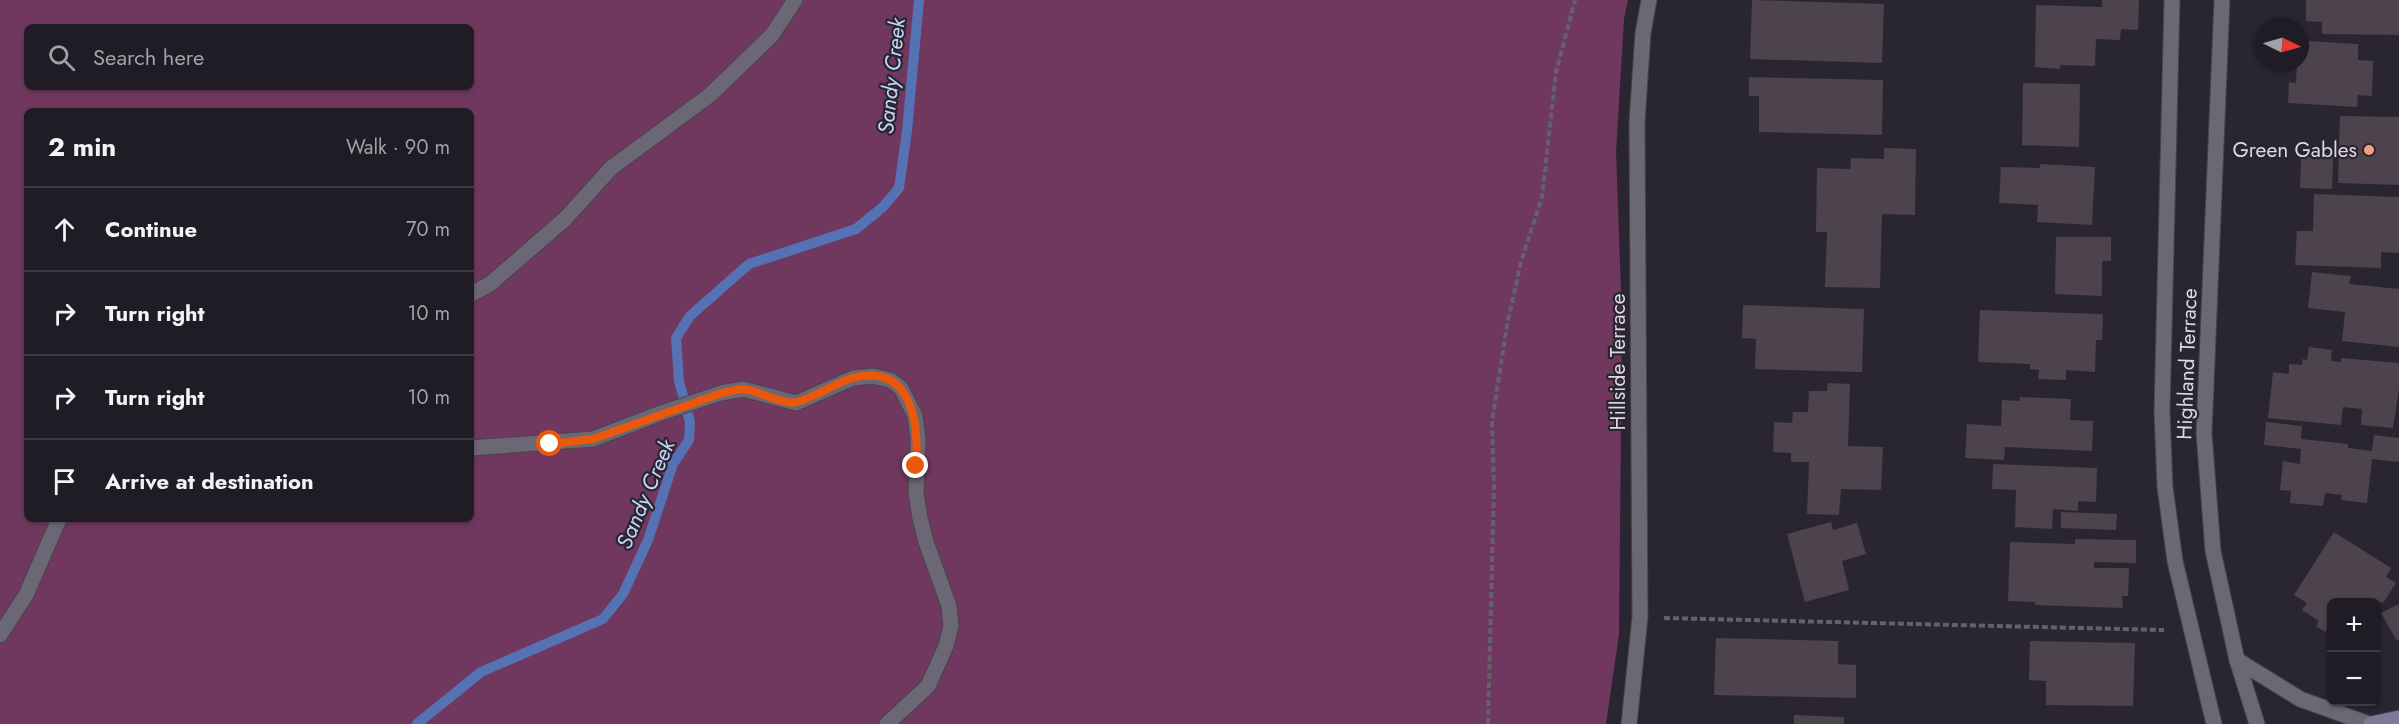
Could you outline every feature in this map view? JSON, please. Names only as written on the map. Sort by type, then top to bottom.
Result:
[{"type":"main road","points":[[2370,724],[2399,718]]},
{"type":"street","points":[[474,292],[490,284],[566,218],[611,168],[710,95],[772,35],[795,0]]},
{"type":"street","name":"Hillside Terrace","points":[[1629,724],[1640,617],[1636,122],[1643,33],[1649,0]]},
{"type":"street","name":"Highland Terrace","points":[[2172,0],[2162,412],[2166,487],[2175,561],[2214,724]]},
{"type":"street","name":"Highland Terrace","points":[[2222,0],[2204,433],[2213,551],[2237,660],[2257,724]]},
{"type":"street","points":[[474,448],[593,439],[661,413],[722,393],[743,389],[796,403],[853,378],[873,376],[890,380],[901,388],[910,403],[918,438],[916,493],[920,518],[948,606],[951,626],[946,646],[928,686],[887,724]]},
{"type":"street","points":[[0,635],[26,595],[58,522]]},
{"type":"street","points":[[2237,660],[2300,699],[2370,724]]},
{"type":"path","points":[[1488,724],[1494,485],[1492,421],[1514,294],[1542,197],[1556,72],[1575,0]]},
{"type":"path","points":[[1673,618],[2164,630]]},
{"type":"shaded area","points":[[0,0],[1628,0],[1624,19],[1616,152],[1622,320],[1619,634],[1606,724],[0,724]]},
{"type":"building","points":[[1752,0],[1884,4],[1882,63],[1750,59]]},
{"type":"building","points":[[2102,0],[2139,0],[2138,30],[2121,29],[2120,40],[2096,39],[2095,66],[2060,65],[2060,69],[2035,67],[2036,5],[2102,7]]},
{"type":"building","points":[[2306,0],[2399,0],[2399,35],[2322,34],[2322,22],[2309,21],[2309,18],[2306,18]]},
{"type":"building","points":[[2309,41],[2358,44],[2358,60],[2373,61],[2372,96],[2358,95],[2357,107],[2288,103],[2289,82],[2296,83],[2297,72],[2309,72]]},
{"type":"building","points":[[1749,77],[1883,80],[1882,135],[1759,132],[1759,96],[1749,96]]},
{"type":"building","points":[[2023,83],[2080,84],[2079,147],[2022,145]]},
{"type":"building","name":"Green Gables","points":[[2340,116],[2399,117],[2399,185],[2338,183]]},
{"type":"building","points":[[1884,148],[1916,149],[1915,215],[1882,214],[1880,288],[1825,287],[1827,232],[1816,232],[1817,168],[1850,169],[1851,158],[1884,159]]},
{"type":"building","points":[[2301,157],[2333,157],[2332,189],[2300,188]]},
{"type":"building","points":[[2040,164],[2095,167],[2092,225],[2037,222],[2038,205],[1999,203],[2001,167],[2040,168]]},
{"type":"building","points":[[2314,194],[2399,197],[2399,253],[2381,252],[2381,268],[2295,265],[2297,231],[2313,231]]},
{"type":"building","points":[[2056,237],[2111,237],[2111,261],[2102,261],[2102,296],[2055,294]]},
{"type":"building","points":[[2312,272],[2351,276],[2349,284],[2399,289],[2399,347],[2342,341],[2345,312],[2308,308]]},
{"type":"building","points":[[1743,305],[1864,309],[1862,372],[1755,369],[1756,339],[1742,338]]},
{"type":"building","points":[[1980,310],[2103,314],[2102,340],[2096,340],[2095,372],[2066,370],[2066,380],[2038,379],[2039,370],[2030,369],[2030,364],[1978,362]]},
{"type":"building","points":[[2309,347],[2332,350],[2331,361],[2341,362],[2341,358],[2399,363],[2399,389],[2393,428],[2361,425],[2362,409],[2343,407],[2341,425],[2268,418],[2273,372],[2289,374],[2289,364],[2302,365],[2302,359],[2307,360]]},
{"type":"building","points":[[1828,383],[1850,384],[1848,446],[1883,447],[1881,490],[1841,489],[1839,515],[1807,514],[1809,462],[1791,462],[1791,453],[1773,452],[1774,422],[1792,423],[1793,412],[1808,412],[1809,391],[1827,391]]},
{"type":"building","points":[[2020,397],[2071,399],[2070,420],[2093,421],[2092,451],[2005,447],[2004,460],[1965,458],[1967,424],[2001,426],[2002,400],[2019,401]]},
{"type":"building","points":[[2266,422],[2302,426],[2301,439],[2348,444],[2348,448],[2372,451],[2374,435],[2399,438],[2399,462],[2372,459],[2367,503],[2341,500],[2342,495],[2325,493],[2323,506],[2290,503],[2291,491],[2280,490],[2283,461],[2300,464],[2301,449],[2264,445]]},
{"type":"building","points":[[1993,464],[2097,468],[2096,502],[2078,501],[2078,511],[2053,509],[2052,529],[2015,527],[2016,490],[1992,489]]},
{"type":"building","points":[[2061,512],[2117,514],[2116,530],[2061,528]]},
{"type":"building","points":[[1831,522],[1833,530],[1857,523],[1866,554],[1842,561],[1849,590],[1805,602],[1787,534]]},
{"type":"building","points":[[2334,532],[2391,568],[2386,577],[2396,583],[2383,603],[2381,598],[2327,598],[2327,629],[2325,632],[2316,626],[2319,621],[2302,610],[2307,603],[2294,595]]},
{"type":"building","points":[[2075,539],[2136,540],[2136,563],[2094,562],[2094,568],[2129,568],[2128,596],[2122,596],[2123,608],[2035,605],[2035,602],[2008,601],[2010,542],[2075,544]]},
{"type":"building","points":[[2399,604],[2399,640],[2397,641],[2381,613]]},
{"type":"building","points":[[1716,638],[1838,641],[1838,664],[1856,665],[1856,698],[1714,695]]},
{"type":"building","points":[[2030,641],[2135,643],[2133,706],[2046,705],[2046,681],[2029,680]]},
{"type":"building","points":[[1794,715],[1844,717],[1844,724],[1794,724]]},
{"type":"waterway","name":"Sandy Creek","points":[[417,724],[481,672],[603,619],[623,594],[648,540],[673,464],[689,440],[690,422],[679,381],[676,338],[690,316],[749,264],[856,229],[883,207],[899,188],[907,131],[919,0]]},
{"type":"place","name":"Green Gables","points":[[2369,150]]},
{"type":"route","points":[[550,444],[593,439],[722,393],[743,389],[796,403],[818,391],[853,378],[873,376],[890,380],[901,388],[910,403],[915,416],[918,438],[916,466]]}]
